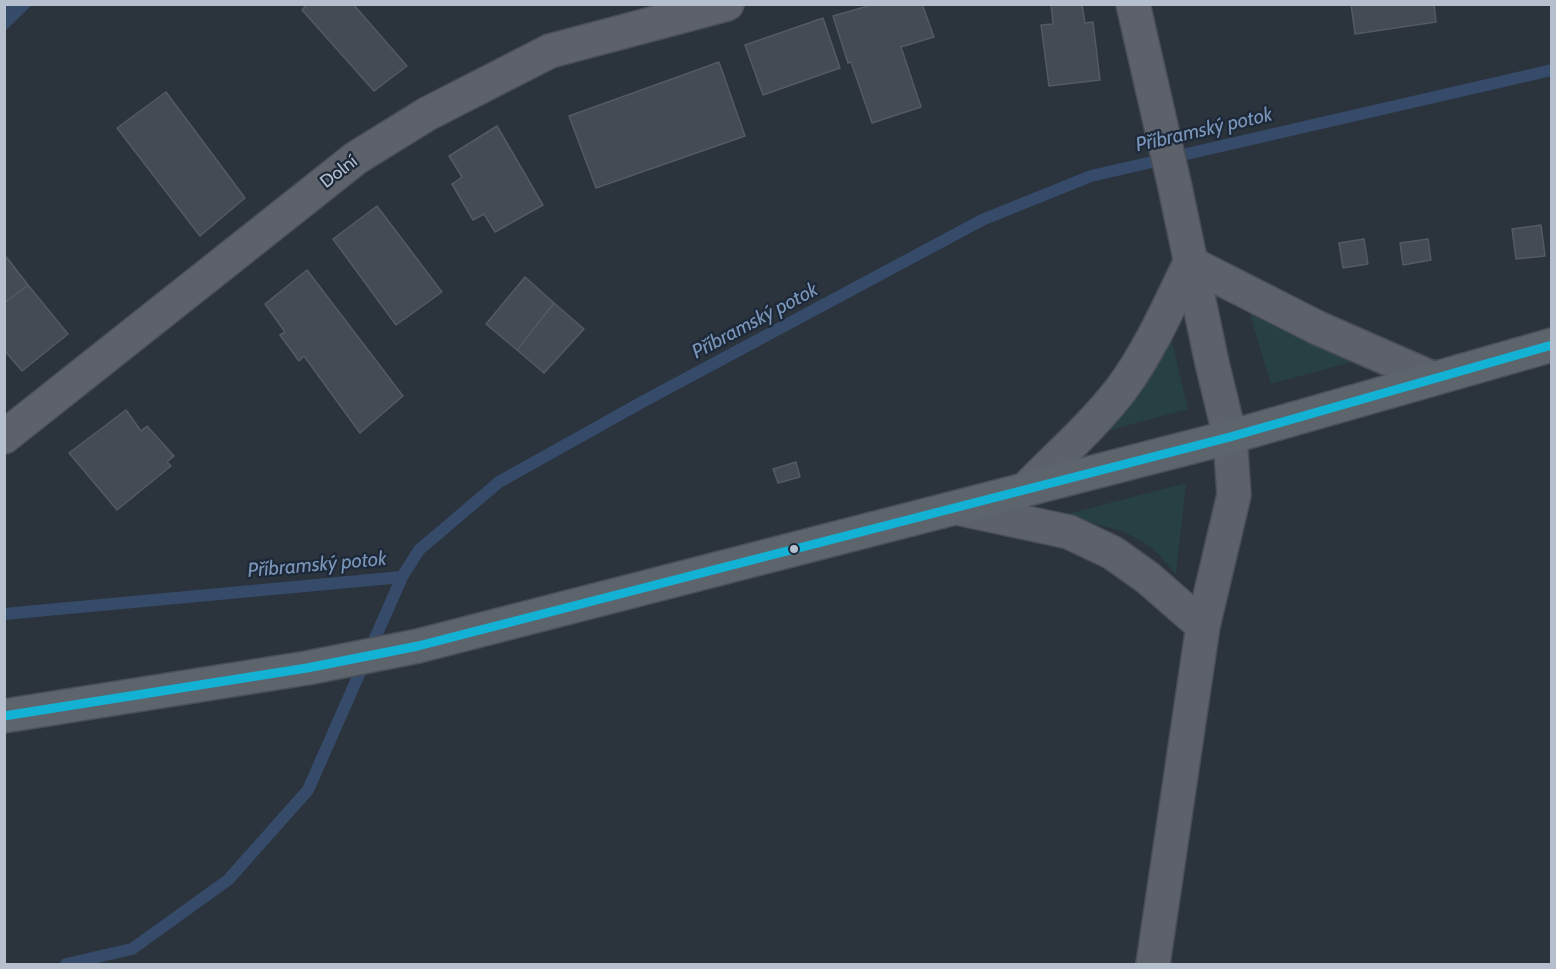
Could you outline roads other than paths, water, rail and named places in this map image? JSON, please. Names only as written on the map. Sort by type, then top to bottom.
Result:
[{"type":"main road","points":[[4,716],[307,668],[418,646],[1230,437],[1551,345]]},
{"type":"street","name":"Dolní","points":[[4,437],[356,158],[427,114],[550,51],[727,4]]},
{"type":"street","points":[[1133,4],[1230,437],[1234,495],[1203,626],[1153,964]]},
{"type":"street","points":[[1190,263],[1318,328],[1432,378]]},
{"type":"street","points":[[1026,489],[1091,424],[1121,389],[1149,347],[1190,263]]},
{"type":"street","points":[[957,508],[1069,532],[1113,553],[1148,578],[1203,626]]},
{"type":"water","points":[[5,4],[32,4],[32,5],[5,31]]},
{"type":"waterway","name":"Příbramský potok","points":[[4,614],[402,577],[419,550],[499,482],[644,401],[982,220],[1091,176],[1552,70]]},
{"type":"waterway","points":[[66,964],[132,949],[228,880],[308,790],[402,577]]}]
